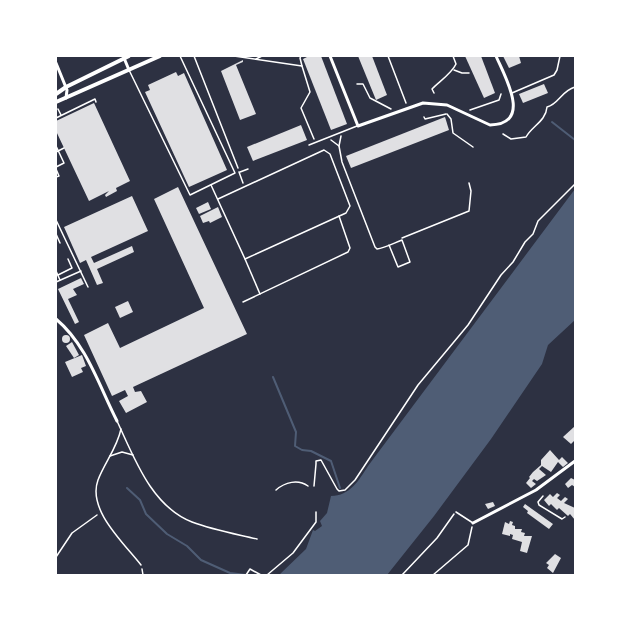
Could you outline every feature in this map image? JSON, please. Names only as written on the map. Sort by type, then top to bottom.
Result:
[{"type":"street","points":[[56,94],[66,87],[129,56]]},
{"type":"street","points":[[56,102],[160,56]]},
{"type":"street","points":[[330,56],[358,126],[423,103],[454,107],[486,124],[494,124],[508,119],[511,116],[514,103],[496,56]]},
{"type":"street","points":[[124,58],[129,70]]},
{"type":"street","points":[[56,63],[66,87],[66,98]]},
{"type":"street","points":[[56,319],[72,334],[101,386],[117,421]]},
{"type":"street","points":[[472,523],[536,490],[575,461]]},
{"type":"lane","points":[[129,70],[190,195],[235,173],[180,56]]},
{"type":"lane","points":[[511,94],[554,75],[557,70],[560,56]]},
{"type":"lane","points":[[309,145],[358,126]]},
{"type":"lane","points":[[218,199],[324,150],[330,154],[350,204],[348,212],[245,259]]},
{"type":"lane","points":[[211,185],[260,294]]},
{"type":"lane","points":[[243,302],[348,252],[350,248],[339,216]]},
{"type":"lane","points":[[117,421],[133,455],[159,497],[178,514],[196,523],[257,539]]},
{"type":"lane","points":[[121,429],[119,439],[97,486],[96,500],[100,510],[141,565]]},
{"type":"lane","points":[[110,456],[122,452],[133,455]]},
{"type":"lane","points":[[456,512],[472,523]]},
{"type":"path","points":[[234,56],[302,66]]},
{"type":"path","points":[[255,59],[262,56]]},
{"type":"path","points":[[301,56],[300,58],[310,92],[301,108],[315,143]]},
{"type":"path","points":[[388,56],[406,104]]},
{"type":"path","points":[[434,92],[432,89],[446,74],[454,69],[456,64],[453,56]]},
{"type":"path","points":[[454,69],[462,73],[469,73]]},
{"type":"path","points":[[356,84],[363,84],[370,98],[391,109]]},
{"type":"path","points":[[503,134],[512,140],[526,137],[529,131],[542,120],[547,107],[553,104],[566,90],[575,87]]},
{"type":"path","points":[[470,110],[498,100],[501,94]]},
{"type":"path","points":[[56,118],[95,99],[96,102]]},
{"type":"path","points":[[424,117],[425,119],[430,119],[447,114],[453,110],[454,107]]},
{"type":"path","points":[[58,109],[61,115]]},
{"type":"path","points":[[447,114],[451,119],[453,133],[473,147]]},
{"type":"path","points":[[326,138],[337,143],[339,146],[342,162],[375,247],[377,249],[402,240],[410,262],[398,267],[389,245]]},
{"type":"path","points":[[56,146],[64,163],[56,168],[59,176],[56,177]]},
{"type":"path","points":[[56,152],[64,148]]},
{"type":"path","points":[[240,172],[248,169]]},
{"type":"path","points":[[402,238],[469,211],[471,191],[469,182]]},
{"type":"path","points":[[314,486],[316,461],[321,460],[339,491],[345,490],[355,480],[418,385],[468,324],[501,275],[514,262],[525,242],[533,234],[538,221],[575,184]]},
{"type":"path","points":[[56,220],[88,287]]},
{"type":"path","points":[[56,234],[60,243]]},
{"type":"path","points":[[58,275],[72,268],[68,259]]},
{"type":"path","points":[[56,271],[60,280]]},
{"type":"path","points":[[56,282],[81,271]]},
{"type":"path","points":[[276,490],[292,482],[298,482],[308,486]]},
{"type":"path","points":[[543,496],[538,502],[539,505],[562,519],[565,517]]},
{"type":"path","points":[[56,557],[72,533],[96,517],[100,510]]},
{"type":"path","points":[[267,575],[293,553],[316,522],[316,512]]},
{"type":"path","points":[[402,575],[437,538],[456,512]]},
{"type":"path","points":[[433,575],[468,546],[472,523]]},
{"type":"path","points":[[141,565],[143,575]]},
{"type":"path","points":[[246,575],[248,571],[255,571],[261,575]]},
{"type":"water","points":[[575,189],[575,320],[548,345],[542,364],[491,439],[434,516],[387,575],[279,575],[306,549],[313,530],[315,531],[322,526],[320,521],[327,513],[331,496],[344,493],[357,482]]},
{"type":"building","points":[[309,56],[321,56],[347,124],[331,130],[303,59]]},
{"type":"building","points":[[358,56],[372,56],[387,95],[376,100]]},
{"type":"building","points":[[465,56],[481,56],[495,93],[484,98]]},
{"type":"building","points":[[503,56],[519,56],[521,63],[509,68]]},
{"type":"building","points":[[243,60],[243,62],[236,65],[256,114],[240,120],[221,71]]},
{"type":"building","points":[[176,72],[178,76],[184,73],[227,170],[189,187],[145,92],[150,90],[148,85]]},
{"type":"building","points":[[544,84],[548,93],[523,103],[519,94]]},
{"type":"building","points":[[94,103],[130,181],[116,188],[117,191],[106,197],[105,195],[109,191],[89,201],[56,131],[56,121]]},
{"type":"building","points":[[445,117],[449,130],[351,168],[346,156]]},
{"type":"building","points":[[301,125],[307,140],[253,161],[247,147]]},
{"type":"building","points":[[178,187],[247,334],[133,387],[135,392],[141,391],[147,402],[126,413],[119,401],[128,396],[125,390],[112,396],[84,335],[108,323],[120,348],[204,308],[154,199]]},
{"type":"building","points":[[132,196],[148,231],[91,257],[94,263],[132,246],[134,252],[97,269],[103,283],[97,285],[86,260],[80,263],[64,227]]},
{"type":"building","points":[[208,202],[211,209],[199,214],[196,208]]},
{"type":"building","points":[[218,207],[222,217],[210,223],[209,221],[203,223],[200,216]]},
{"type":"building","points":[[81,278],[84,284],[73,289],[77,295],[68,299],[79,322],[75,324],[58,289]]},
{"type":"building","points":[[128,301],[133,312],[120,318],[115,307]]},
{"type":"building","points":[[66,335],[69,336],[69,342],[66,343],[63,342],[62,339],[63,336]]},
{"type":"building","points":[[72,342],[79,355],[74,358],[66,346]]},
{"type":"building","points":[[82,355],[86,366],[81,368],[83,372],[72,377],[65,362]]},
{"type":"building","points":[[575,426],[575,440],[571,444],[563,437]]},
{"type":"building","points":[[550,450],[559,460],[562,457],[568,463],[563,467],[558,462],[551,472],[542,466],[539,469],[546,475],[537,481],[534,479],[532,481],[536,484],[531,488],[526,483],[530,478],[529,477],[541,465],[541,460]]},
{"type":"building","points":[[571,478],[575,480],[575,487],[572,485],[568,488],[565,484]]},
{"type":"building","points":[[557,493],[560,495],[557,498],[561,501],[565,497],[568,499],[564,503],[575,508],[575,520],[570,514],[568,516],[559,508],[557,510],[551,504],[549,506],[544,500],[550,494],[553,497]]},
{"type":"building","points":[[493,502],[495,506],[488,509],[485,504]]},
{"type":"building","points":[[525,504],[553,524],[549,529],[527,513],[528,511],[523,507]]},
{"type":"building","points":[[510,521],[513,522],[512,525],[515,526],[515,529],[522,529],[521,532],[525,533],[524,536],[532,536],[527,553],[520,551],[522,542],[512,539],[513,535],[510,534],[510,536],[502,534],[505,522],[509,524]]},
{"type":"building","points":[[555,554],[561,558],[553,573],[547,568],[549,565],[546,563]]},
{"type":"waterway","points":[[552,122],[575,140]]},
{"type":"waterway","points":[[273,377],[296,432],[295,446],[302,450],[311,451],[331,461],[340,488]]},
{"type":"waterway","points":[[127,488],[140,500],[146,514],[167,534],[187,546],[201,560],[230,573],[246,575]]}]
